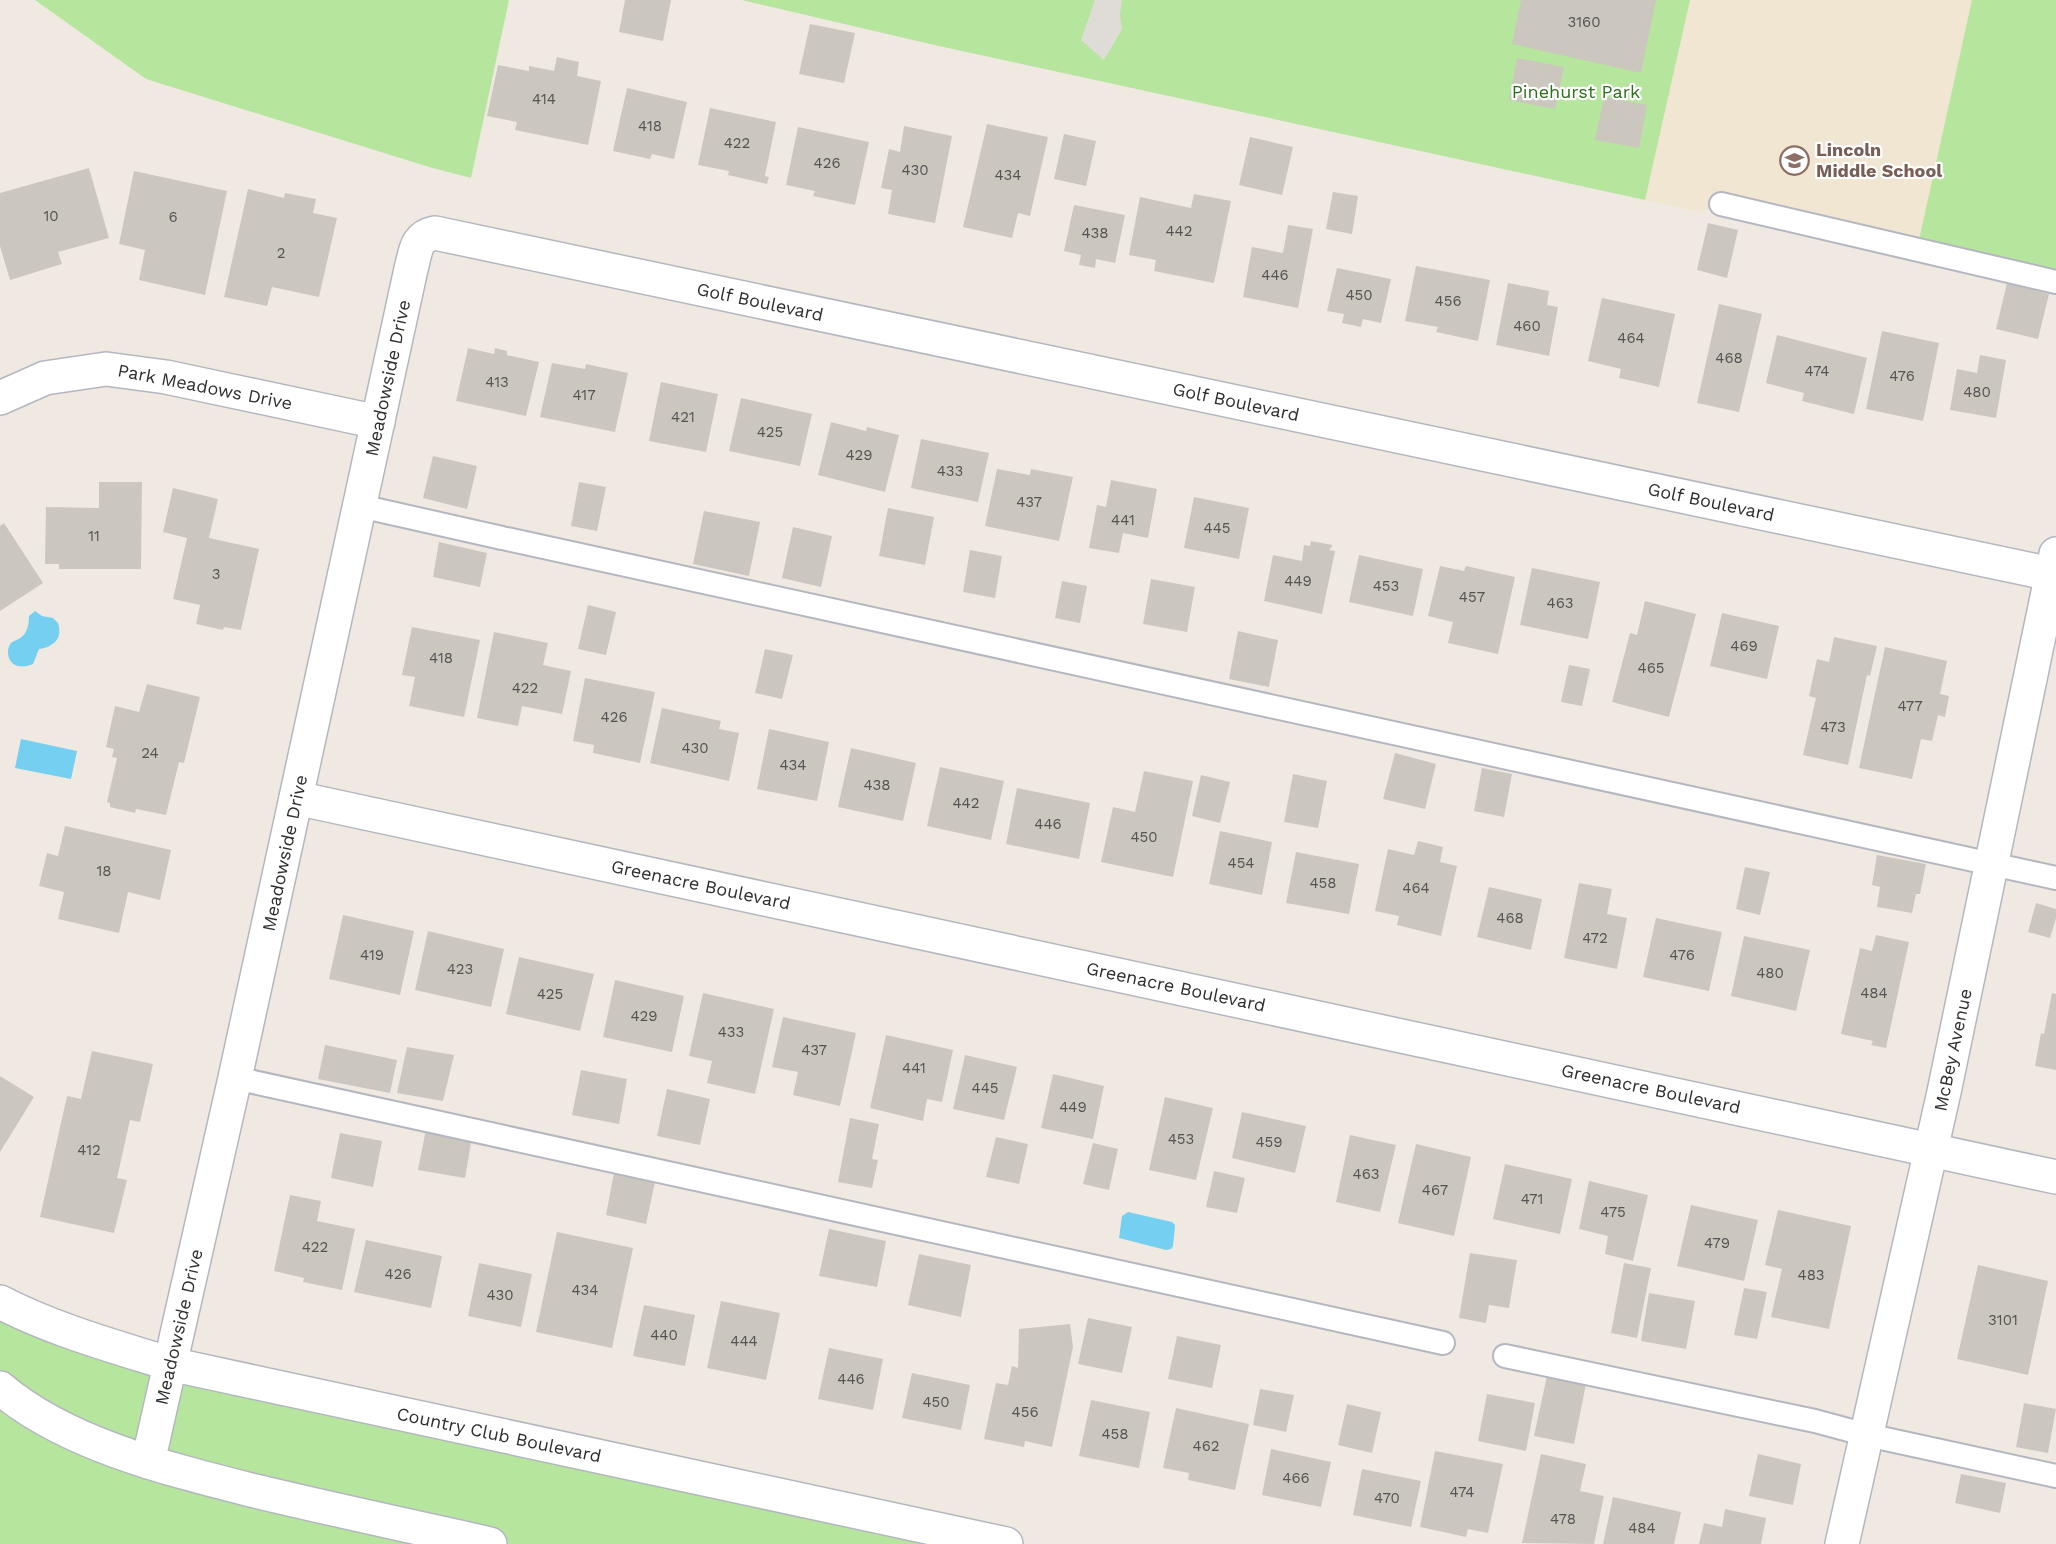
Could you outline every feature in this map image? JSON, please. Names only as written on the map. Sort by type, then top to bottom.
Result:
[{"type":"street","name":"Golf Boulevard","points":[[419,243],[425,235],[435,233],[2055,568]]},
{"type":"street","name":"Meadowside Drive","points":[[148,1462],[235,1078],[411,269],[419,243]]},
{"type":"street","name":"Park Meadows Drive","points":[[0,398],[45,378],[106,369],[166,377],[378,422]]},
{"type":"street","name":"McBey Avenue","points":[[1842,1544],[1931,1150],[2055,568]]},
{"type":"street","name":"Greenacre Boulevard","points":[[296,798],[2056,1177]]},
{"type":"street","name":"Country Club Boulevard","points":[[0,1302],[63,1330],[170,1364],[1006,1544]]},
{"type":"street","points":[[0,1388],[44,1418],[148,1462],[314,1505],[490,1544]]},
{"type":"lane","points":[[1721,204],[2056,282]]},
{"type":"lane","points":[[360,506],[2056,878]]},
{"type":"lane","points":[[235,1078],[1443,1343]]},
{"type":"lane","points":[[1505,1356],[1815,1421],[1867,1435],[2056,1476]]},
{"type":"shaded area","points":[[1095,0],[1122,0],[1120,15],[1122,29],[1104,60],[1081,40]]},
{"type":"shaded area","name":"Lincoln Middle School","points":[[1690,0],[1972,0],[1919,240],[1721,204],[1700,212],[1645,200]]},
{"type":"green space","points":[[35,0],[509,0],[471,178],[146,79]]},
{"type":"green space","name":"Pinehurst Park","points":[[742,0],[1690,0],[1645,200],[930,44]]},
{"type":"green space","points":[[1972,0],[2056,0],[2056,281],[1919,240]]},
{"type":"green space","points":[[0,1302],[23,1315],[1006,1544],[0,1544]]},
{"type":"water","points":[[35,611],[42,616],[53,618],[58,623],[58,637],[53,644],[39,649],[33,664],[16,666],[10,661],[9,647],[24,634],[29,616]]},
{"type":"water","points":[[21,739],[77,751],[71,779],[15,768]]},
{"type":"water","points":[[1128,1212],[1172,1222],[1175,1225],[1171,1249],[1166,1250],[1119,1238],[1122,1216]]},
{"type":"building","points":[[625,0],[671,0],[663,41],[619,32]]},
{"type":"building","points":[[1521,0],[1656,0],[1641,73],[1512,44]]},
{"type":"building","points":[[810,24],[855,33],[844,83],[799,74]]},
{"type":"building","points":[[557,57],[579,62],[577,76],[601,81],[588,145],[515,130],[517,122],[487,116],[498,65],[529,71],[529,66],[554,71]]},
{"type":"building","points":[[1517,58],[1564,67],[1555,109],[1509,100]]},
{"type":"building","points":[[627,88],[687,102],[674,159],[652,154],[650,159],[613,151]]},
{"type":"building","points":[[1604,97],[1647,105],[1639,148],[1595,140]]},
{"type":"building","points":[[710,108],[776,122],[765,176],[769,177],[767,184],[728,175],[729,171],[698,165]]},
{"type":"building","points":[[987,124],[1048,137],[1030,216],[1018,213],[1012,238],[963,227]]},
{"type":"building","points":[[904,126],[952,136],[935,223],[888,214],[892,190],[881,188],[889,149],[900,152]]},
{"type":"building","points":[[798,127],[869,142],[855,205],[813,196],[815,191],[786,185]]},
{"type":"building","points":[[1064,134],[1096,141],[1086,186],[1054,179]]},
{"type":"building","points":[[1250,137],[1293,147],[1282,195],[1239,185]]},
{"type":"building","points":[[89,168],[109,238],[58,252],[62,264],[10,280],[0,246],[0,193]]},
{"type":"building","points":[[134,171],[227,191],[205,295],[139,280],[145,250],[119,244]]},
{"type":"building","points":[[248,189],[284,198],[285,193],[316,199],[313,213],[337,218],[319,297],[272,287],[267,306],[224,297]]},
{"type":"building","points":[[1333,192],[1358,196],[1352,234],[1326,229]]},
{"type":"building","points":[[1194,194],[1231,201],[1214,283],[1154,271],[1156,260],[1129,255],[1140,197],[1191,208]]},
{"type":"building","points":[[1074,205],[1125,215],[1115,263],[1096,259],[1095,268],[1079,265],[1081,255],[1064,251]]},
{"type":"building","points":[[1708,223],[1738,230],[1727,278],[1697,270]]},
{"type":"building","points":[[1288,225],[1313,229],[1298,308],[1243,297],[1252,247],[1283,253]]},
{"type":"building","points":[[1416,266],[1490,280],[1478,341],[1436,332],[1438,327],[1405,321]]},
{"type":"building","points":[[1337,268],[1391,279],[1381,323],[1363,319],[1361,327],[1342,323],[1344,314],[1327,311]]},
{"type":"building","points":[[1508,283],[1549,291],[1547,305],[1558,307],[1549,356],[1496,345]]},
{"type":"building","points":[[2007,283],[2049,294],[2038,339],[1996,329]]},
{"type":"building","points":[[1602,298],[1675,314],[1659,387],[1619,378],[1621,369],[1588,361]]},
{"type":"building","points":[[1719,304],[1762,314],[1739,412],[1697,403]]},
{"type":"building","points":[[1882,331],[1939,343],[1923,421],[1866,409]]},
{"type":"building","points":[[1777,335],[1867,358],[1854,414],[1802,401],[1804,393],[1766,383]]},
{"type":"building","points":[[468,348],[494,354],[495,348],[507,351],[507,355],[539,362],[526,416],[456,401]]},
{"type":"building","points":[[1980,355],[2006,360],[1996,418],[1950,410],[1957,369],[1977,373]]},
{"type":"building","points":[[552,363],[585,369],[586,364],[628,373],[615,432],[540,417]]},
{"type":"building","points":[[661,382],[718,394],[706,452],[649,441]]},
{"type":"building","points":[[741,398],[812,414],[800,466],[729,451]]},
{"type":"building","points":[[831,422],[866,431],[867,427],[899,435],[885,492],[818,475]]},
{"type":"building","points":[[921,439],[989,453],[978,502],[911,488]]},
{"type":"building","points":[[433,456],[477,466],[467,509],[423,498]]},
{"type":"building","points":[[997,469],[1030,475],[1031,469],[1073,477],[1059,541],[985,526]]},
{"type":"building","points":[[1111,480],[1157,489],[1148,538],[1123,533],[1119,553],[1089,548],[1097,505],[1106,507]]},
{"type":"building","points":[[99,482],[142,482],[141,569],[59,569],[59,564],[45,564],[46,507],[99,508]]},
{"type":"building","points":[[579,482],[606,487],[597,531],[571,526]]},
{"type":"building","points":[[173,488],[218,499],[209,538],[259,549],[241,630],[224,627],[223,630],[196,624],[200,605],[173,599],[187,538],[163,532]]},
{"type":"building","points":[[1194,497],[1249,508],[1239,559],[1184,548]]},
{"type":"building","points":[[888,508],[934,517],[925,565],[879,556]]},
{"type":"building","points":[[704,511],[760,522],[749,576],[693,564]]},
{"type":"building","points":[[4,523],[43,583],[0,611],[0,526]]},
{"type":"building","points":[[793,527],[832,536],[821,587],[782,578]]},
{"type":"building","points":[[1311,541],[1333,545],[1329,550],[1335,551],[1322,614],[1264,601],[1273,555],[1302,561],[1304,545],[1310,546]]},
{"type":"building","points":[[439,542],[487,553],[480,587],[433,577]]},
{"type":"building","points":[[970,550],[1002,556],[995,598],[963,592]]},
{"type":"building","points":[[1359,555],[1423,569],[1413,616],[1349,602]]},
{"type":"building","points":[[1440,566],[1464,571],[1466,566],[1515,577],[1498,654],[1448,643],[1453,622],[1428,616]]},
{"type":"building","points":[[1532,568],[1600,582],[1588,639],[1520,625]]},
{"type":"building","points":[[1151,579],[1195,587],[1187,632],[1143,624]]},
{"type":"building","points":[[1062,581],[1087,586],[1080,623],[1055,618]]},
{"type":"building","points":[[1645,601],[1696,614],[1669,717],[1612,702],[1630,633],[1637,635]]},
{"type":"building","points":[[588,605],[616,612],[606,655],[578,649]]},
{"type":"building","points":[[1722,613],[1779,626],[1767,679],[1710,666]]},
{"type":"building","points":[[412,627],[480,640],[464,717],[409,706],[415,677],[402,675]]},
{"type":"building","points":[[1238,631],[1278,640],[1269,687],[1229,679]]},
{"type":"building","points":[[494,632],[548,643],[543,665],[571,671],[562,714],[522,706],[518,726],[477,718]]},
{"type":"building","points":[[1834,637],[1877,646],[1870,676],[1867,675],[1848,765],[1803,755],[1816,698],[1809,696],[1817,659],[1829,662]]},
{"type":"building","points":[[1885,647],[1947,661],[1940,694],[1949,696],[1945,717],[1938,715],[1932,741],[1921,739],[1912,779],[1859,768]]},
{"type":"building","points":[[765,649],[793,655],[782,699],[755,693]]},
{"type":"building","points":[[1569,665],[1590,669],[1582,706],[1561,702]]},
{"type":"building","points":[[585,678],[655,692],[640,763],[593,753],[594,745],[573,741]]},
{"type":"building","points":[[147,684],[200,697],[184,763],[179,762],[166,815],[136,809],[135,813],[110,807],[110,803],[107,802],[117,758],[112,757],[114,749],[106,747],[115,706],[139,712]]},
{"type":"building","points":[[662,708],[721,721],[719,729],[739,733],[729,781],[650,763]]},
{"type":"building","points":[[769,729],[829,742],[817,801],[757,789]]},
{"type":"building","points":[[851,748],[916,763],[903,821],[838,807]]},
{"type":"building","points":[[1395,753],[1436,764],[1425,809],[1383,799]]},
{"type":"building","points":[[940,767],[1004,781],[991,840],[927,826]]},
{"type":"building","points":[[1482,768],[1512,774],[1504,817],[1474,811]]},
{"type":"building","points":[[1144,771],[1193,781],[1173,877],[1101,862],[1113,807],[1135,812]]},
{"type":"building","points":[[1293,774],[1327,781],[1318,828],[1284,822]]},
{"type":"building","points":[[1201,775],[1230,782],[1220,823],[1192,816]]},
{"type":"building","points":[[1017,788],[1090,803],[1079,859],[1006,844]]},
{"type":"building","points":[[65,826],[171,850],[160,900],[128,892],[119,933],[58,919],[64,892],[39,886],[47,853],[58,856]]},
{"type":"building","points":[[1220,831],[1272,842],[1262,895],[1209,884]]},
{"type":"building","points":[[1418,841],[1443,847],[1440,862],[1457,866],[1441,936],[1397,925],[1399,916],[1375,911],[1388,849],[1414,855]]},
{"type":"building","points":[[1296,852],[1359,864],[1349,914],[1286,903]]},
{"type":"building","points":[[1877,855],[1926,864],[1920,894],[1916,894],[1912,913],[1877,907],[1880,887],[1872,885]]},
{"type":"building","points":[[1745,867],[1770,872],[1760,915],[1736,909]]},
{"type":"building","points":[[1579,883],[1612,889],[1607,914],[1627,918],[1617,969],[1564,958]]},
{"type":"building","points":[[1489,887],[1542,899],[1531,950],[1477,937]]},
{"type":"building","points":[[2036,903],[2056,909],[2056,918],[2050,938],[2028,932]]},
{"type":"building","points":[[343,915],[414,931],[400,995],[329,979]]},
{"type":"building","points":[[1656,918],[1722,932],[1709,991],[1643,977]]},
{"type":"building","points":[[428,931],[504,949],[491,1007],[415,990]]},
{"type":"building","points":[[1876,935],[1909,942],[1886,1048],[1871,1045],[1873,1041],[1841,1034],[1860,948],[1872,951]]},
{"type":"building","points":[[1744,936],[1810,950],[1796,1011],[1731,996]]},
{"type":"building","points":[[519,957],[594,974],[580,1031],[506,1014]]},
{"type":"building","points":[[615,980],[684,996],[672,1052],[603,1037]]},
{"type":"building","points":[[703,993],[774,1009],[755,1094],[707,1083],[712,1061],[689,1056]]},
{"type":"building","points":[[2052,993],[2056,994],[2056,1070],[2035,1066]]},
{"type":"building","points":[[783,1017],[856,1033],[840,1106],[793,1095],[798,1072],[772,1067]]},
{"type":"building","points":[[886,1035],[953,1050],[942,1102],[927,1099],[923,1121],[870,1108]]},
{"type":"building","points":[[325,1045],[397,1060],[390,1093],[318,1079]]},
{"type":"building","points":[[407,1047],[454,1055],[443,1101],[397,1093]]},
{"type":"building","points":[[92,1051],[153,1064],[140,1122],[130,1120],[117,1178],[127,1180],[114,1233],[40,1217],[67,1096],[81,1099]]},
{"type":"building","points":[[965,1055],[1017,1067],[1004,1120],[953,1109]]},
{"type":"building","points":[[581,1070],[627,1079],[619,1124],[572,1115]]},
{"type":"building","points":[[1053,1074],[1104,1086],[1093,1139],[1041,1128]]},
{"type":"building","points":[[0,1076],[34,1097],[0,1152]]},
{"type":"building","points":[[667,1089],[710,1099],[700,1145],[657,1136]]},
{"type":"building","points":[[1165,1097],[1213,1108],[1196,1180],[1149,1170]]},
{"type":"building","points":[[1242,1112],[1306,1126],[1295,1173],[1232,1158]]},
{"type":"building","points":[[850,1118],[879,1124],[872,1159],[878,1160],[872,1188],[838,1182]]},
{"type":"building","points":[[426,1129],[472,1137],[465,1178],[418,1170]]},
{"type":"building","points":[[340,1133],[382,1141],[373,1187],[331,1178]]},
{"type":"building","points":[[1350,1135],[1396,1145],[1380,1212],[1336,1202]]},
{"type":"building","points":[[996,1137],[1028,1144],[1019,1184],[986,1177]]},
{"type":"building","points":[[1093,1143],[1118,1149],[1109,1190],[1083,1184]]},
{"type":"building","points":[[1416,1144],[1471,1157],[1454,1236],[1398,1223]]},
{"type":"building","points":[[1505,1164],[1572,1179],[1560,1234],[1493,1219]]},
{"type":"building","points":[[1214,1171],[1245,1178],[1237,1213],[1206,1207]]},
{"type":"building","points":[[614,1173],[655,1182],[646,1224],[606,1215]]},
{"type":"building","points":[[1589,1181],[1648,1195],[1633,1261],[1605,1254],[1608,1236],[1579,1229]]},
{"type":"building","points":[[290,1195],[321,1201],[317,1221],[355,1229],[342,1290],[303,1282],[304,1278],[274,1271]]},
{"type":"building","points":[[1691,1205],[1758,1220],[1744,1281],[1677,1266]]},
{"type":"building","points":[[1778,1210],[1851,1226],[1829,1329],[1771,1317],[1782,1269],[1765,1265]]},
{"type":"building","points":[[829,1229],[886,1241],[877,1287],[819,1276]]},
{"type":"building","points":[[557,1232],[633,1248],[612,1348],[536,1332]]},
{"type":"building","points":[[366,1240],[442,1256],[431,1308],[354,1292]]},
{"type":"building","points":[[1470,1253],[1517,1260],[1509,1308],[1489,1305],[1486,1323],[1459,1318]]},
{"type":"building","points":[[919,1254],[971,1265],[961,1317],[908,1305]]},
{"type":"building","points":[[479,1263],[532,1274],[521,1327],[468,1316]]},
{"type":"building","points":[[1624,1263],[1651,1268],[1637,1338],[1611,1333]]},
{"type":"building","points":[[1978,1265],[2048,1281],[2028,1375],[1957,1359]]},
{"type":"building","points":[[1744,1288],[1767,1292],[1757,1339],[1734,1335]]},
{"type":"building","points":[[1649,1293],[1695,1301],[1686,1349],[1641,1341]]},
{"type":"building","points":[[721,1301],[780,1313],[766,1380],[707,1368]]},
{"type":"building","points":[[644,1305],[695,1315],[685,1366],[633,1356]]},
{"type":"building","points":[[1088,1318],[1132,1327],[1122,1373],[1078,1364]]},
{"type":"building","points":[[1070,1324],[1073,1347],[1052,1447],[1025,1441],[1024,1447],[984,1439],[996,1383],[1008,1385],[1012,1366],[1018,1368],[1019,1329]]},
{"type":"building","points":[[1177,1336],[1221,1345],[1212,1388],[1168,1379]]},
{"type":"building","points":[[829,1348],[883,1359],[873,1410],[818,1399]]},
{"type":"building","points":[[912,1373],[970,1385],[961,1430],[902,1418]]},
{"type":"building","points":[[1547,1376],[1586,1384],[1574,1444],[1534,1436]]},
{"type":"building","points":[[1260,1389],[1294,1395],[1286,1432],[1253,1425]]},
{"type":"building","points":[[1487,1394],[1535,1403],[1526,1451],[1478,1441]]},
{"type":"building","points":[[1091,1400],[1150,1412],[1139,1468],[1079,1456]]},
{"type":"building","points":[[2024,1403],[2056,1409],[2048,1453],[2016,1447]]},
{"type":"building","points":[[1347,1404],[1381,1412],[1372,1453],[1338,1445]]},
{"type":"building","points":[[1176,1408],[1249,1424],[1235,1490],[1188,1480],[1189,1473],[1163,1468]]},
{"type":"building","points":[[1271,1449],[1331,1462],[1321,1507],[1262,1495]]},
{"type":"building","points":[[1435,1451],[1503,1464],[1488,1533],[1468,1529],[1466,1537],[1420,1527]]},
{"type":"building","points":[[1541,1454],[1586,1464],[1580,1491],[1604,1496],[1594,1544],[1522,1543]]},
{"type":"building","points":[[1758,1454],[1801,1464],[1793,1505],[1749,1496]]},
{"type":"building","points":[[1362,1469],[1421,1481],[1411,1527],[1353,1515]]},
{"type":"building","points":[[1961,1474],[2006,1483],[2000,1513],[1955,1503]]},
{"type":"building","points":[[1613,1497],[1681,1512],[1674,1544],[1603,1544]]},
{"type":"building","points":[[1725,1509],[1766,1518],[1761,1544],[1699,1544],[1704,1523],[1722,1527]]},
{"type":"place","name":"Lincoln Middle School","points":[[1795,160]]}]
